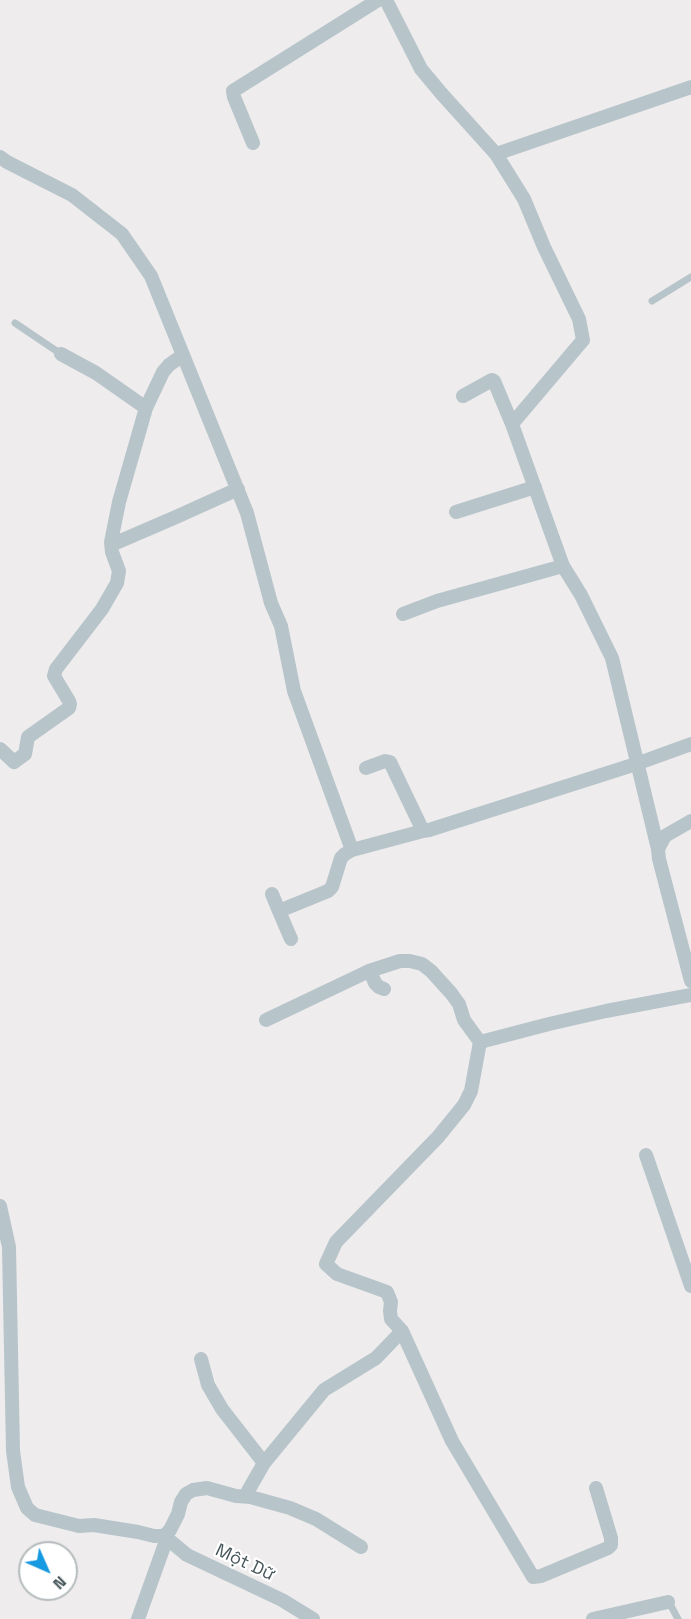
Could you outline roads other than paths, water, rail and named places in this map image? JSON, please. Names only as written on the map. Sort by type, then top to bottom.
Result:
[{"type":"street","points":[[253,143],[233,91],[378,0]]},
{"type":"street","points":[[386,0],[421,69],[496,154],[524,199],[544,247],[579,319],[583,340],[512,424]]},
{"type":"street","points":[[496,154],[691,87]]},
{"type":"street","points":[[0,157],[72,195],[122,234],[151,276],[248,513],[271,603],[281,626],[294,691],[352,850]]},
{"type":"street","points":[[61,354],[96,373],[146,408]]},
{"type":"street","points":[[0,749],[14,762],[25,754],[27,737],[69,708],[70,704],[54,676],[56,669],[102,609],[117,584],[119,571],[111,542],[119,502],[146,408],[164,372],[169,365],[183,355]]},
{"type":"street","points":[[463,396],[494,381],[512,424],[563,566],[581,595],[612,658],[659,859],[691,981]]},
{"type":"street","points":[[456,512],[535,487]]},
{"type":"street","points":[[118,542],[238,489]]},
{"type":"street","points":[[403,614],[437,601],[563,566]]},
{"type":"street","points":[[279,911],[328,891],[332,887],[341,858],[352,850],[429,830],[636,764],[691,744]]},
{"type":"street","points":[[366,768],[385,761],[390,762],[423,831]]},
{"type":"street","points":[[658,849],[665,836],[691,821]]},
{"type":"street","points":[[272,894],[291,939]]},
{"type":"street","points":[[266,1020],[370,971],[400,962],[422,964],[452,993],[459,1004],[464,1020],[480,1042],[471,1091],[464,1105],[438,1137],[336,1242],[326,1264],[337,1274],[387,1292],[392,1302],[390,1311],[392,1319],[402,1331],[452,1441],[532,1577],[541,1576],[611,1545],[596,1488]]},
{"type":"street","points":[[370,971],[375,983],[384,989]]},
{"type":"street","points":[[480,1042],[606,1011],[691,995]]},
{"type":"street","points":[[646,1155],[691,1286]]},
{"type":"street","points":[[0,1206],[9,1247],[13,1451],[18,1487],[27,1508],[35,1515],[79,1526],[94,1525],[165,1537]]},
{"type":"street","points":[[251,1497],[248,1491],[264,1463],[324,1390],[376,1358],[402,1331]]},
{"type":"street","points":[[201,1359],[208,1385],[222,1409],[264,1463]]},
{"type":"street","points":[[138,1619],[165,1537],[186,1494],[193,1490],[207,1488],[290,1508],[316,1519],[361,1547]]},
{"type":"street","name":"Một Dữ","points":[[165,1537],[187,1555],[282,1600],[313,1619]]},
{"type":"street","points":[[593,1619],[668,1602]]},
{"type":"lane","points":[[652,301],[691,277]]},
{"type":"lane","points":[[15,323],[61,354]]},
{"type":"lane","points":[[668,1602],[672,1605],[678,1619]]}]
